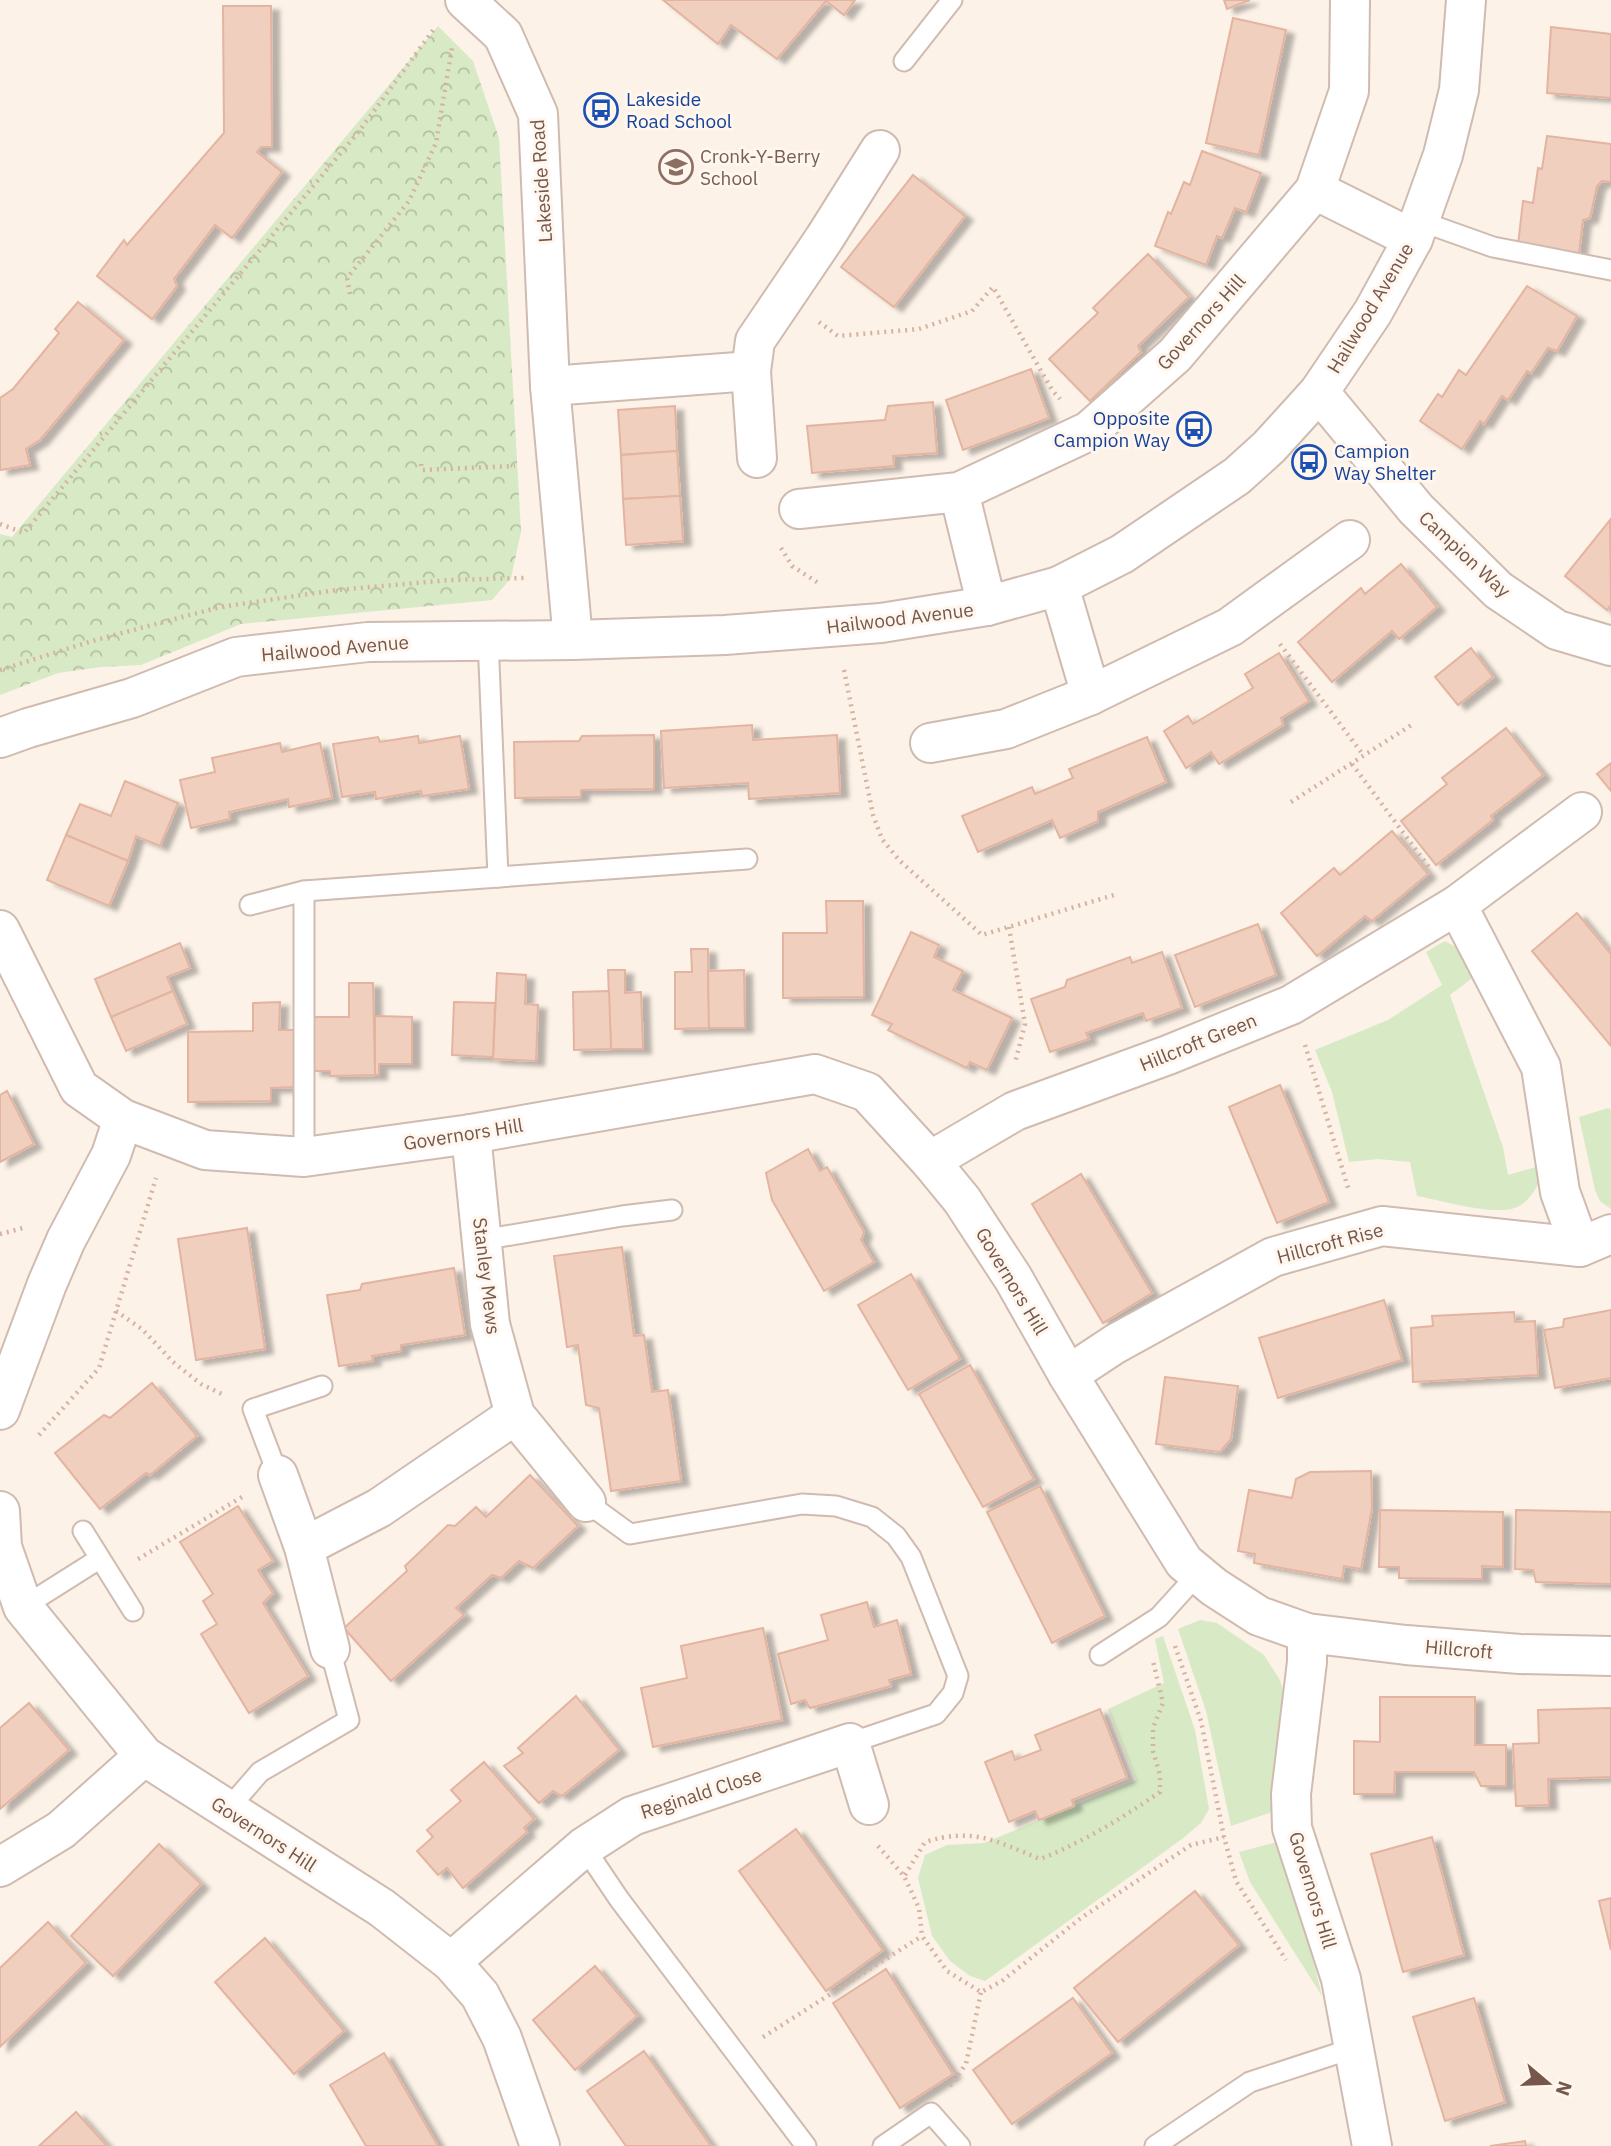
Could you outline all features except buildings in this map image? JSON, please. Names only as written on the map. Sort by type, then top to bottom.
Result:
[{"type":"street","name":"Governors Hill","points":[[799,509],[959,492],[1089,431],[1175,355],[1315,190],[1349,91],[1350,0]]},
{"type":"street","name":"Hailwood Avenue","points":[[0,738],[132,698],[236,657],[368,642],[573,640],[724,635],[841,627],[921,618],[987,606],[1059,586],[1122,554],[1237,476],[1269,447],[1319,392],[1373,313],[1416,230],[1443,155],[1459,90],[1466,0]]},
{"type":"street","name":"Lakeside Road","points":[[460,11],[503,35],[538,114],[550,386],[573,640]]},
{"type":"street","points":[[757,458],[751,371],[755,341],[880,150]]},
{"type":"street","points":[[1315,190],[1416,230]]},
{"type":"street","points":[[550,386],[751,371]]},
{"type":"street","name":"Campion Way","points":[[1319,392],[1416,509],[1498,590],[1557,630],[1611,646]]},
{"type":"street","points":[[959,492],[987,606]]},
{"type":"street","points":[[930,743],[1006,729],[1091,695],[1230,627],[1350,540]]},
{"type":"street","points":[[1059,586],[1091,695]]},
{"type":"street","name":"Hillcroft Green","points":[[930,1161],[1015,1111],[1168,1055],[1291,1004],[1457,905],[1583,812]]},
{"type":"street","name":"Hillcroft Rise","points":[[1457,905],[1541,1067],[1560,1192],[1596,1240]]},
{"type":"street","name":"Governors Hill","points":[[0,930],[79,1088],[123,1119],[205,1150],[304,1157],[471,1134],[815,1074],[866,1092],[962,1200],[1013,1278],[1068,1375],[1184,1562],[1214,1587],[1259,1616],[1307,1633],[1307,1662],[1291,1794],[1292,1828],[1341,1979],[1372,2146]]},
{"type":"street","points":[[0,1410],[47,1284],[66,1240],[111,1155],[123,1119]]},
{"type":"street","name":"Stanley Mews","points":[[471,1134],[489,1324],[515,1415],[586,1502]]},
{"type":"street","name":"Hillcroft Rise","points":[[1068,1375],[1115,1345],[1273,1257],[1382,1226],[1596,1240]]},
{"type":"street","points":[[304,1547],[379,1508],[515,1415]]},
{"type":"street","points":[[278,1475],[304,1547],[330,1649]]},
{"type":"street","name":"Governors Hill","points":[[0,1511],[2,1547],[23,1607],[145,1756],[382,1909],[451,1962],[480,1995],[502,2038],[540,2146]]},
{"type":"street","name":"Hillcroft","points":[[1307,1633],[1520,1654],[1611,1656]]},
{"type":"street","points":[[850,1743],[869,1805]]},
{"type":"street","name":"Reginald Close","points":[[451,1962],[583,1847],[632,1816],[850,1743]]},
{"type":"street","points":[[0,1867],[61,1830],[145,1756]]},
{"type":"lane","points":[[904,61],[952,0]]},
{"type":"lane","points":[[1416,230],[1611,270]]},
{"type":"lane","points":[[488,639],[498,877]]},
{"type":"lane","points":[[250,905],[304,891],[747,859]]},
{"type":"lane","points":[[304,891],[304,1157]]},
{"type":"lane","points":[[482,1240],[672,1210]]},
{"type":"lane","points":[[278,1475],[253,1409],[322,1386]]},
{"type":"lane","points":[[586,1502],[630,1534],[802,1504],[836,1506],[872,1517],[896,1536],[911,1557],[958,1676],[953,1693],[936,1714],[850,1743]]},
{"type":"lane","points":[[83,1531],[133,1612]]},
{"type":"lane","points":[[23,1607],[99,1559]]},
{"type":"lane","points":[[1100,1655],[1152,1622],[1198,1574]]},
{"type":"lane","points":[[227,1810],[260,1772],[349,1720],[330,1649]]},
{"type":"lane","points":[[583,1847],[619,1899],[806,2146]]},
{"type":"lane","points":[[1155,2146],[1250,2082],[1354,2048]]},
{"type":"lane","points":[[883,2146],[931,2113],[960,2146]]},
{"type":"path","points":[[350,294],[347,278],[409,201],[436,143],[451,48],[460,11]]},
{"type":"path","points":[[0,524],[24,533],[460,11]]},
{"type":"path","points":[[785,296],[838,337],[919,329],[972,311],[993,287],[1052,390],[1089,431]]},
{"type":"path","points":[[421,464],[422,470],[558,465]]},
{"type":"path","points":[[1254,609],[1364,756]]},
{"type":"path","points":[[844,672],[873,815],[882,839],[899,860],[982,935],[1114,895]]},
{"type":"path","points":[[1291,802],[1413,724]]},
{"type":"path","points":[[1352,764],[1457,905]]},
{"type":"path","points":[[1009,927],[1025,1024],[1014,1069]]},
{"type":"path","points":[[1291,1004],[1342,1164],[1359,1232]]},
{"type":"path","points":[[37,1436],[99,1368],[151,1191],[171,1138]]},
{"type":"path","points":[[116,1310],[143,1330],[173,1362],[201,1384],[253,1409]]},
{"type":"path","points":[[111,1576],[278,1475]]},
{"type":"path","points":[[1152,1622],[1174,1643],[1201,1721],[1224,1837],[1236,1881],[1293,1971]]},
{"type":"path","points":[[904,1876],[925,1842],[942,1837],[978,1835],[1040,1859],[1111,1826],[1160,1792],[1160,1775],[1153,1751],[1153,1728],[1163,1703],[1152,1622]]},
{"type":"path","points":[[869,1805],[872,1839],[904,1876],[919,1908],[922,1936],[947,1971],[981,1992]]},
{"type":"path","points":[[981,1992],[1002,1981],[1081,1919],[1191,1845],[1224,1837]]},
{"type":"path","points":[[738,2056],[922,1936]]},
{"type":"path","points":[[931,2113],[966,2064],[981,1992]]},
{"type":"green space","points":[[438,26],[473,61],[499,138],[521,532],[511,578],[492,600],[241,624],[141,665],[58,673],[0,695],[0,534],[12,537]]},
{"type":"green space","points":[[1445,941],[1459,949],[1474,977],[1450,995],[1503,1147],[1508,1175],[1536,1167],[1539,1183],[1532,1194],[1521,1205],[1507,1210],[1468,1207],[1417,1196],[1410,1162],[1378,1159],[1349,1162],[1332,1092],[1315,1050],[1388,1020],[1442,985],[1426,952]]},
{"type":"green space","points":[[1608,1108],[1611,1110],[1611,1209],[1600,1201],[1595,1190],[1579,1117]]},
{"type":"green space","points":[[1200,1620],[1217,1623],[1264,1655],[1280,1680],[1287,1704],[1275,1811],[1231,1826],[1206,1711],[1178,1629]]},
{"type":"green space","points":[[1163,1636],[1195,1730],[1209,1809],[1201,1823],[1182,1839],[985,1981],[970,1976],[950,1961],[932,1936],[918,1878],[925,1855],[947,1845],[984,1843],[1136,1780],[1108,1709],[1164,1683],[1155,1639]]},
{"type":"green space","points":[[1277,1842],[1305,1928],[1322,1996],[1250,1882],[1239,1852]]},
{"type":"place","name":"Lakeside Road School","points":[[601,110]]},
{"type":"place","name":"Cronk-Y-Berry School","points":[[676,167]]},
{"type":"place","name":"Opposite Campion Way","points":[[1194,429]]},
{"type":"place","name":"Campion Way Shelter","points":[[1309,462]]}]
